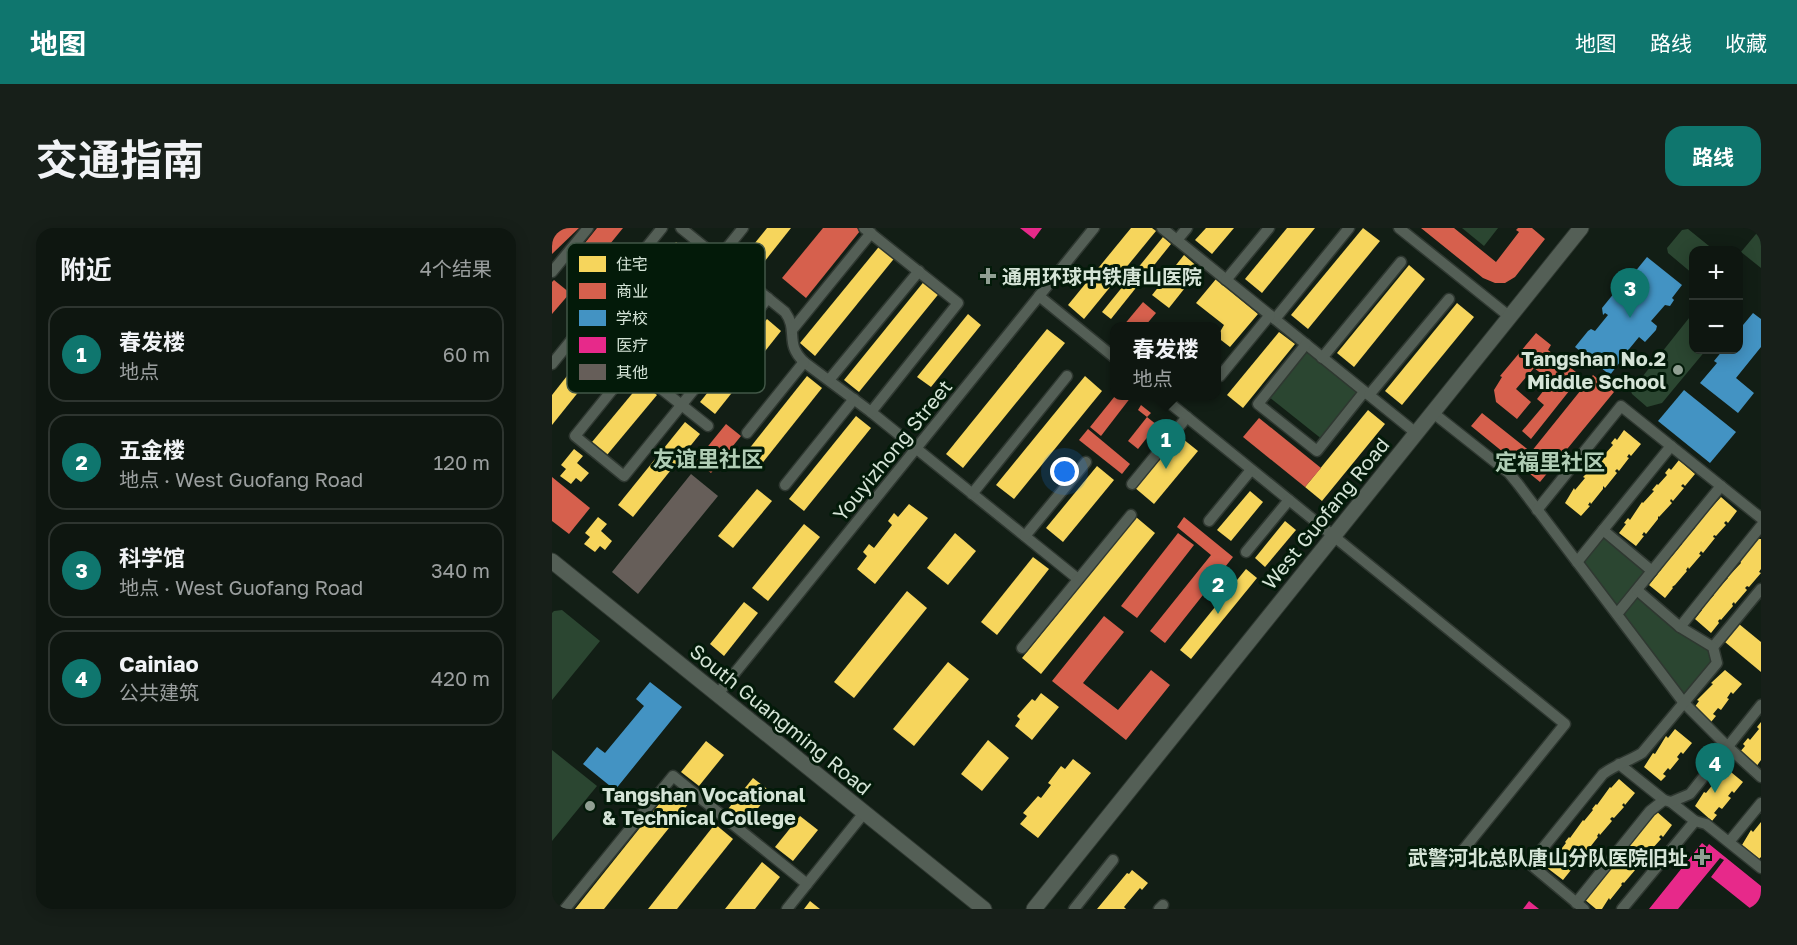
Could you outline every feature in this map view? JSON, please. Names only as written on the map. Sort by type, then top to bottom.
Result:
[{"type":"street","points":[[576,243],[588,228]]},
{"type":"street","points":[[650,243],[662,228]]},
{"type":"street","points":[[681,228],[699,243]]},
{"type":"street","points":[[731,243],[743,228]]},
{"type":"street","name":"Youyizhong Street","points":[[717,695],[1094,228]]},
{"type":"street","points":[[1162,228],[1416,433]]},
{"type":"street","points":[[1178,240],[1187,228]]},
{"type":"street","points":[[1226,280],[1269,228]]},
{"type":"street","points":[[1221,375],[1349,228]]},
{"type":"street","points":[[1399,228],[1510,316]]},
{"type":"street","name":"West Guofang Road","points":[[1034,909],[1581,228]]},
{"type":"street","points":[[792,330],[867,230],[958,303],[871,412]]},
{"type":"street","points":[[552,272],[567,254]]},
{"type":"street","points":[[1322,358],[1401,262]]},
{"type":"street","points":[[830,380],[919,271]]},
{"type":"street","points":[[765,296],[789,318],[792,346],[804,362],[871,412],[1078,579]]},
{"type":"street","points":[[1039,296],[1110,354]]},
{"type":"street","points":[[765,302],[768,298]]},
{"type":"street","points":[[1306,344],[1258,404],[1317,451],[1449,299]]},
{"type":"street","points":[[552,364],[567,345]]},
{"type":"street","points":[[747,433],[804,362]]},
{"type":"street","points":[[972,494],[1067,376]]},
{"type":"street","points":[[610,393],[575,436],[624,476],[691,393]]},
{"type":"street","points":[[666,393],[708,426]]},
{"type":"street","points":[[784,485],[854,399]]},
{"type":"street","points":[[1166,400],[1565,724],[1455,860]]},
{"type":"street","points":[[1537,510],[1621,406],[1761,519]]},
{"type":"street","points":[[1432,412],[1509,473],[1684,703],[1761,777]]},
{"type":"street","points":[[1132,484],[1187,417]]},
{"type":"street","points":[[1577,562],[1671,446]]},
{"type":"street","points":[[1025,536],[1086,462]]},
{"type":"street","points":[[1209,521],[1251,470]]},
{"type":"street","points":[[1617,614],[1721,486]]},
{"type":"street","points":[[1246,552],[1289,500]]},
{"type":"street","points":[[1022,648],[1131,515]]},
{"type":"street","points":[[1680,627],[1761,526]]},
{"type":"street","points":[[1603,530],[1652,570]]},
{"type":"street","name":"South Guangming Road","points":[[552,561],[984,909]]},
{"type":"street","points":[[1713,646],[1761,589]]},
{"type":"street","points":[[1637,590],[1680,627],[1713,646],[1717,663],[1642,753],[1603,774],[1530,864],[1580,906],[1650,811],[1668,801],[1690,794],[1761,705]]},
{"type":"street","points":[[1619,764],[1695,821],[1706,824],[1761,868]]},
{"type":"street","points":[[565,909],[673,776],[807,884]]},
{"type":"street","points":[[1729,842],[1761,803]]},
{"type":"street","points":[[787,909],[864,813]]},
{"type":"street","points":[[1622,909],[1695,821]]},
{"type":"street","points":[[1074,909],[1113,860]]},
{"type":"green space","points":[[1462,228],[1498,228],[1484,246]]},
{"type":"green space","points":[[1761,228],[1761,268],[1743,254],[1743,250]]},
{"type":"green space","points":[[1688,229],[1709,246],[1689,246],[1689,271],[1668,253],[1667,248],[1682,230]]},
{"type":"green space","points":[[1689,318],[1689,354],[1703,354],[1662,403],[1647,407],[1631,391]]},
{"type":"green space","points":[[1305,351],[1360,394],[1323,440],[1269,397]]},
{"type":"green space","points":[[1604,532],[1649,571],[1618,609],[1580,561]]},
{"type":"green space","points":[[1637,596],[1708,649],[1712,663],[1684,696],[1622,615]]},
{"type":"green space","points":[[562,610],[600,641],[552,700],[552,613]]},
{"type":"green space","points":[[552,750],[597,786],[552,841]]},
{"type":"building: 住宅","points":[[767,228],[791,228],[765,261],[765,243],[755,243]]},
{"type":"building: 住宅","points":[[1131,228],[1152,228],[1156,231],[1084,319],[1068,305]]},
{"type":"building: 住宅","points":[[1206,228],[1234,228],[1212,254],[1195,240]]},
{"type":"building: 住宅","points":[[1287,228],[1315,228],[1262,293],[1245,279]]},
{"type":"building: 住宅","points":[[1363,228],[1380,241],[1308,329],[1291,315]]},
{"type":"building: 住宅","points":[[1163,237],[1171,244],[1111,319],[1102,312]]},
{"type":"building: 住宅","points":[[882,243],[897,255],[815,356],[800,343]]},
{"type":"building: 住宅","points":[[1184,255],[1200,269],[1169,308],[1152,295]]},
{"type":"building: 住宅","points":[[1409,265],[1425,279],[1354,367],[1337,353]]},
{"type":"building: 住宅","points":[[926,279],[941,291],[859,392],[844,380]]},
{"type":"building: 住宅","points":[[1216,279],[1258,314],[1230,347],[1221,340],[1221,330],[1224,325],[1196,303]]},
{"type":"building: 住宅","points":[[1457,303],[1474,317],[1402,405],[1385,391]]},
{"type":"building: 住宅","points":[[968,314],[981,325],[931,387],[917,377]]},
{"type":"building: 住宅","points":[[767,319],[781,331],[765,351],[765,321]]},
{"type":"building: 住宅","points":[[1047,329],[1065,343],[963,468],[946,454]]},
{"type":"building: 住宅","points":[[1279,332],[1295,344],[1243,408],[1227,395]]},
{"type":"building: 住宅","points":[[567,376],[567,393],[578,393],[552,425],[552,395]]},
{"type":"building: 住宅","points":[[807,376],[822,388],[756,471],[741,459]]},
{"type":"building: 住宅","points":[[1085,376],[1102,391],[1014,499],[996,485]]},
{"type":"building: 住宅","points":[[633,393],[657,395],[607,455],[592,442]]},
{"type":"building: 住宅","points":[[707,393],[732,393],[715,414],[700,402]]},
{"type":"building: 住宅","points":[[1368,410],[1385,424],[1322,501],[1305,487]]},
{"type":"building: 住宅","points":[[856,416],[871,428],[804,511],[789,499]]},
{"type":"building: 住宅","points":[[685,422],[700,434],[633,517],[618,505]]},
{"type":"building: 住宅","points":[[1624,430],[1641,444],[1631,456],[1629,454],[1627,457],[1629,458],[1619,471],[1617,469],[1615,471],[1617,473],[1605,488],[1603,486],[1581,516],[1565,503],[1574,488],[1575,490],[1585,478],[1583,477]]},
{"type":"building: 住宅","points":[[1178,435],[1198,451],[1154,504],[1134,487]]},
{"type":"building: 住宅","points":[[574,449],[583,456],[577,463],[589,473],[581,482],[576,478],[571,484],[560,476],[566,469],[561,465]]},
{"type":"building: 住宅","points":[[1679,460],[1695,474],[1685,486],[1683,484],[1681,486],[1684,488],[1673,501],[1671,499],[1672,503],[1658,516],[1646,534],[1644,532],[1642,535],[1644,536],[1636,546],[1619,533],[1626,524],[1624,523],[1628,518],[1630,520],[1642,502],[1667,475],[1665,473],[1669,468],[1671,470]]},
{"type":"building: 住宅","points":[[1097,466],[1114,480],[1063,542],[1046,528]]},
{"type":"building: 住宅","points":[[757,489],[772,501],[733,548],[718,536]]},
{"type":"building: 住宅","points":[[1250,491],[1263,502],[1231,541],[1217,530]]},
{"type":"building: 住宅","points":[[1721,497],[1737,511],[1728,523],[1726,521],[1724,523],[1726,525],[1716,536],[1714,535],[1715,538],[1703,553],[1701,551],[1699,554],[1701,555],[1689,569],[1688,567],[1665,598],[1649,585],[1656,576],[1655,574],[1658,570],[1660,571]]},
{"type":"building: 住宅","points":[[909,504],[928,518],[875,584],[857,569],[867,556],[863,552],[869,544],[874,548],[892,525],[888,521],[894,513],[898,517]]},
{"type":"building: 住宅","points":[[598,517],[607,524],[601,531],[612,541],[605,550],[600,546],[595,552],[584,544],[590,537],[585,533]]},
{"type":"building: 住宅","points":[[1136,517],[1155,533],[1041,674],[1022,658]]},
{"type":"building: 住宅","points":[[1285,521],[1296,530],[1265,567],[1255,558]]},
{"type":"building: 住宅","points":[[804,524],[820,537],[768,601],[752,588]]},
{"type":"building: 住宅","points":[[955,533],[976,551],[948,585],[927,568]]},
{"type":"building: 住宅","points":[[1758,539],[1761,539],[1761,569],[1759,572],[1761,573],[1749,587],[1745,588],[1747,590],[1735,604],[1734,602],[1732,604],[1733,606],[1718,621],[1719,623],[1711,633],[1695,619]]},
{"type":"building: 住宅","points":[[1033,557],[1049,569],[997,635],[981,622]]},
{"type":"building: 住宅","points":[[1246,569],[1257,578],[1191,659],[1180,650]]},
{"type":"building: 住宅","points":[[907,591],[927,608],[854,698],[834,682]]},
{"type":"building: 住宅","points":[[744,602],[758,613],[724,656],[710,644]]},
{"type":"building: 住宅","points":[[1739,624],[1761,642],[1761,672],[1725,642]]},
{"type":"building: 住宅","points":[[948,662],[969,679],[914,746],[893,729]]},
{"type":"building: 住宅","points":[[1725,670],[1742,684],[1733,694],[1731,692],[1721,710],[1718,708],[1713,714],[1716,716],[1711,722],[1694,708],[1699,701],[1697,700]]},
{"type":"building: 住宅","points":[[1041,693],[1059,707],[1032,740],[1015,726],[1020,719],[1017,716],[1032,699],[1035,701]]},
{"type":"building: 住宅","points":[[1761,722],[1761,760],[1756,767],[1739,753],[1748,738],[1750,740],[1759,729],[1757,727]]},
{"type":"building: 住宅","points":[[1675,729],[1692,743],[1683,754],[1681,752],[1677,757],[1679,759],[1670,770],[1668,768],[1663,774],[1666,776],[1661,781],[1644,767],[1666,736],[1668,738]]},
{"type":"building: 住宅","points":[[988,740],[1009,758],[982,791],[961,774]]},
{"type":"building: 住宅","points":[[706,741],[724,755],[699,786],[681,772]]},
{"type":"building: 住宅","points":[[1073,759],[1091,773],[1038,838],[1020,824],[1027,816],[1023,813],[1038,796],[1041,798],[1051,785],[1048,783],[1061,766],[1065,769]]},
{"type":"building: 住宅","points":[[1726,768],[1743,782],[1734,793],[1732,791],[1728,796],[1731,798],[1722,809],[1719,807],[1714,813],[1717,815],[1712,821],[1695,806],[1704,792],[1706,793],[1714,783],[1712,782]]},
{"type":"building: 住宅","points":[[753,778],[771,792],[746,823],[728,809]]},
{"type":"building: 住宅","points":[[1619,779],[1635,793],[1625,805],[1624,803],[1622,805],[1624,807],[1614,818],[1610,819],[1612,821],[1600,835],[1599,833],[1563,880],[1546,867],[1556,852],[1558,853],[1610,787]]},
{"type":"building: 住宅","points":[[671,789],[689,803],[604,909],[575,909]]},
{"type":"building: 住宅","points":[[1656,811],[1672,825],[1663,837],[1661,835],[1659,837],[1661,839],[1651,850],[1649,849],[1650,853],[1638,867],[1636,865],[1634,868],[1636,869],[1602,909],[1596,909],[1584,899]]},
{"type":"building: 住宅","points":[[800,816],[818,830],[793,861],[775,847]]},
{"type":"building: 住宅","points":[[1761,822],[1761,857],[1759,859],[1742,845],[1751,830],[1753,832]]},
{"type":"building: 住宅","points":[[715,824],[733,839],[677,909],[648,909]]},
{"type":"building: 住宅","points":[[762,862],[780,877],[755,909],[725,909]]},
{"type":"building: 住宅","points":[[1132,870],[1148,883],[1142,890],[1140,888],[1124,907],[1126,909],[1097,909],[1127,873],[1129,874]]},
{"type":"building: 住宅","points":[[810,901],[820,909],[804,909]]},
{"type":"building: 商业","points":[[552,228],[579,228],[552,254]]},
{"type":"building: 商业","points":[[597,228],[623,228],[611,243],[585,243]]},
{"type":"building: 商业","points":[[823,228],[857,228],[860,231],[806,298],[782,278]]},
{"type":"building: 商业","points":[[1421,228],[1454,228],[1496,262],[1519,232],[1516,230],[1518,228],[1532,228],[1545,239],[1515,277],[1505,283],[1495,283],[1483,278]]},
{"type":"building: 商业","points":[[554,280],[567,291],[567,296],[552,314],[552,282]]},
{"type":"building: 商业","points":[[1143,302],[1156,313],[1148,322],[1126,322]]},
{"type":"building: 商业","points":[[1536,333],[1551,345],[1548,350],[1581,376],[1531,439],[1522,431],[1544,405],[1537,399],[1551,381],[1534,368],[1516,389],[1531,402],[1517,419],[1496,402],[1494,390],[1502,377],[1500,376]]},
{"type":"building: 商业","points":[[1593,375],[1614,392],[1540,482],[1471,426],[1482,413],[1531,452]]},
{"type":"building: 商业","points":[[1112,400],[1129,400],[1101,436],[1090,427]]},
{"type":"building: 商业","points":[[1141,405],[1151,413],[1147,417],[1138,410]]},
{"type":"building: 商业","points":[[1147,417],[1157,425],[1138,449],[1128,441]]},
{"type":"building: 商业","points":[[1259,418],[1321,468],[1305,487],[1243,437]]},
{"type":"building: 商业","points":[[726,424],[741,436],[711,473],[696,461]]},
{"type":"building: 商业","points":[[1088,429],[1130,464],[1122,474],[1079,440]]},
{"type":"building: 商业","points":[[552,477],[590,508],[569,534],[552,521]]},
{"type":"building: 商业","points":[[1184,517],[1233,557],[1165,643],[1150,631],[1211,555],[1177,527]]},
{"type":"building: 商业","points":[[1178,533],[1194,545],[1137,618],[1121,606]]},
{"type":"building: 商业","points":[[1104,616],[1124,632],[1083,683],[1118,710],[1151,670],[1170,685],[1126,740],[1052,681]]},
{"type":"building: 学校","points":[[1647,257],[1682,285],[1672,298],[1674,300],[1670,306],[1665,305],[1651,321],[1657,326],[1656,330],[1645,342],[1639,337],[1625,354],[1627,358],[1622,364],[1620,362],[1610,375],[1575,347],[1588,331],[1591,329],[1595,331],[1608,315],[1605,313],[1603,315],[1602,308],[1615,292],[1622,291],[1620,294],[1623,296],[1636,280],[1633,277],[1634,273]]},
{"type":"building: 学校","points":[[1753,313],[1761,319],[1761,347],[1736,378],[1754,393],[1738,413],[1700,383],[1717,363],[1714,361],[1720,354],[1743,354],[1743,325]]},
{"type":"building: 学校","points":[[1684,390],[1736,432],[1710,463],[1658,421]]},
{"type":"building: 学校","points":[[650,682],[682,707],[615,790],[583,764],[597,747],[605,753],[644,706],[636,699]]},
{"type":"building: 医疗","points":[[1020,228],[1042,228],[1034,239]]},
{"type":"building: 医疗","points":[[1702,843],[1707,847],[1709,844],[1761,886],[1761,909],[1751,909],[1711,877],[1724,860],[1720,858],[1678,909],[1649,909]]},
{"type":"building: 医疗","points":[[1529,901],[1539,909],[1523,909]]},
{"type":"building: 其他","points":[[691,474],[718,496],[638,594],[612,572]]},
{"type":"place","name":"通用环球中铁唐山医院","points":[[988,276]]},
{"type":"place","name":"科学馆","points":[[1630,318]]},
{"type":"place","name":"Tangshan No.2 Middle School","points":[[1678,370]]},
{"type":"place","name":"春发楼","points":[[1166,469]]},
{"type":"place","name":"五金楼","points":[[1218,614]]},
{"type":"place","name":"Cainiao","points":[[1715,793]]},
{"type":"place","name":"Tangshan Vocational & Technical College","points":[[590,806]]},
{"type":"place","name":"武警河北总队唐山分队医院旧址","points":[[1702,857]]},
{"type":"district","name":"友谊里社区","points":[[708,458]]},
{"type":"district","name":"定福里社区","points":[[1550,461]]}]
